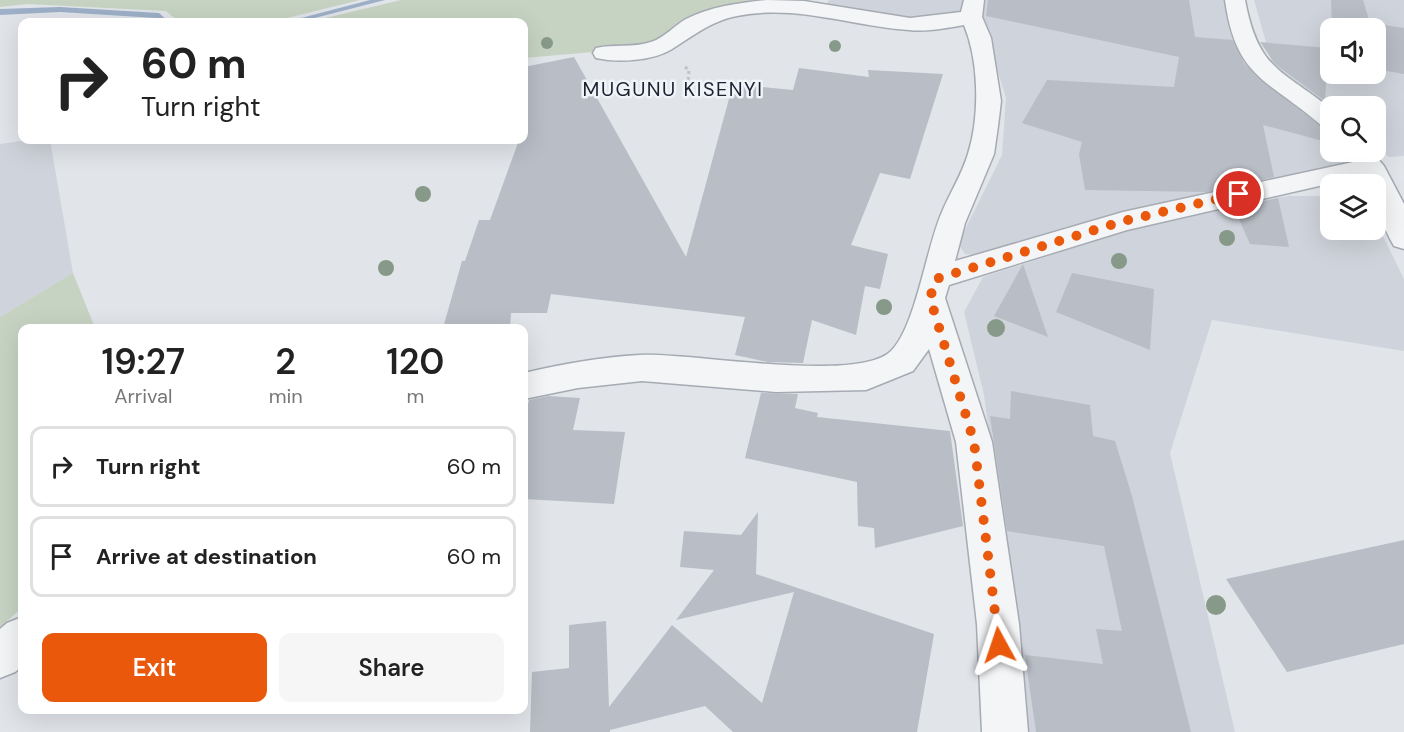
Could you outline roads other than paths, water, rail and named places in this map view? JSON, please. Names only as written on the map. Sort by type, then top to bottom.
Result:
[{"type":"street","points":[[1235,0],[1239,26],[1252,56],[1267,71],[1320,112]]},
{"type":"street","points":[[528,385],[578,375],[642,368],[776,379],[866,377],[901,362],[918,340],[951,223],[981,154],[989,101],[980,38],[973,8],[941,22],[910,24],[804,7],[770,6],[732,10],[694,24],[662,46],[641,52],[604,52]]},
{"type":"street","points":[[933,288],[1124,221],[1353,162]]},
{"type":"street","points":[[1367,162],[1397,218],[1404,239]]},
{"type":"street","points":[[933,288],[974,442],[998,624],[1005,732]]},
{"type":"street","points":[[0,657],[18,641]]},
{"type":"waterway","points":[[307,18],[381,0]]},
{"type":"waterway","points":[[0,12],[99,11],[161,18]]},
{"type":"district","name":"MUGUNU KISENYI","points":[[673,89]]}]
